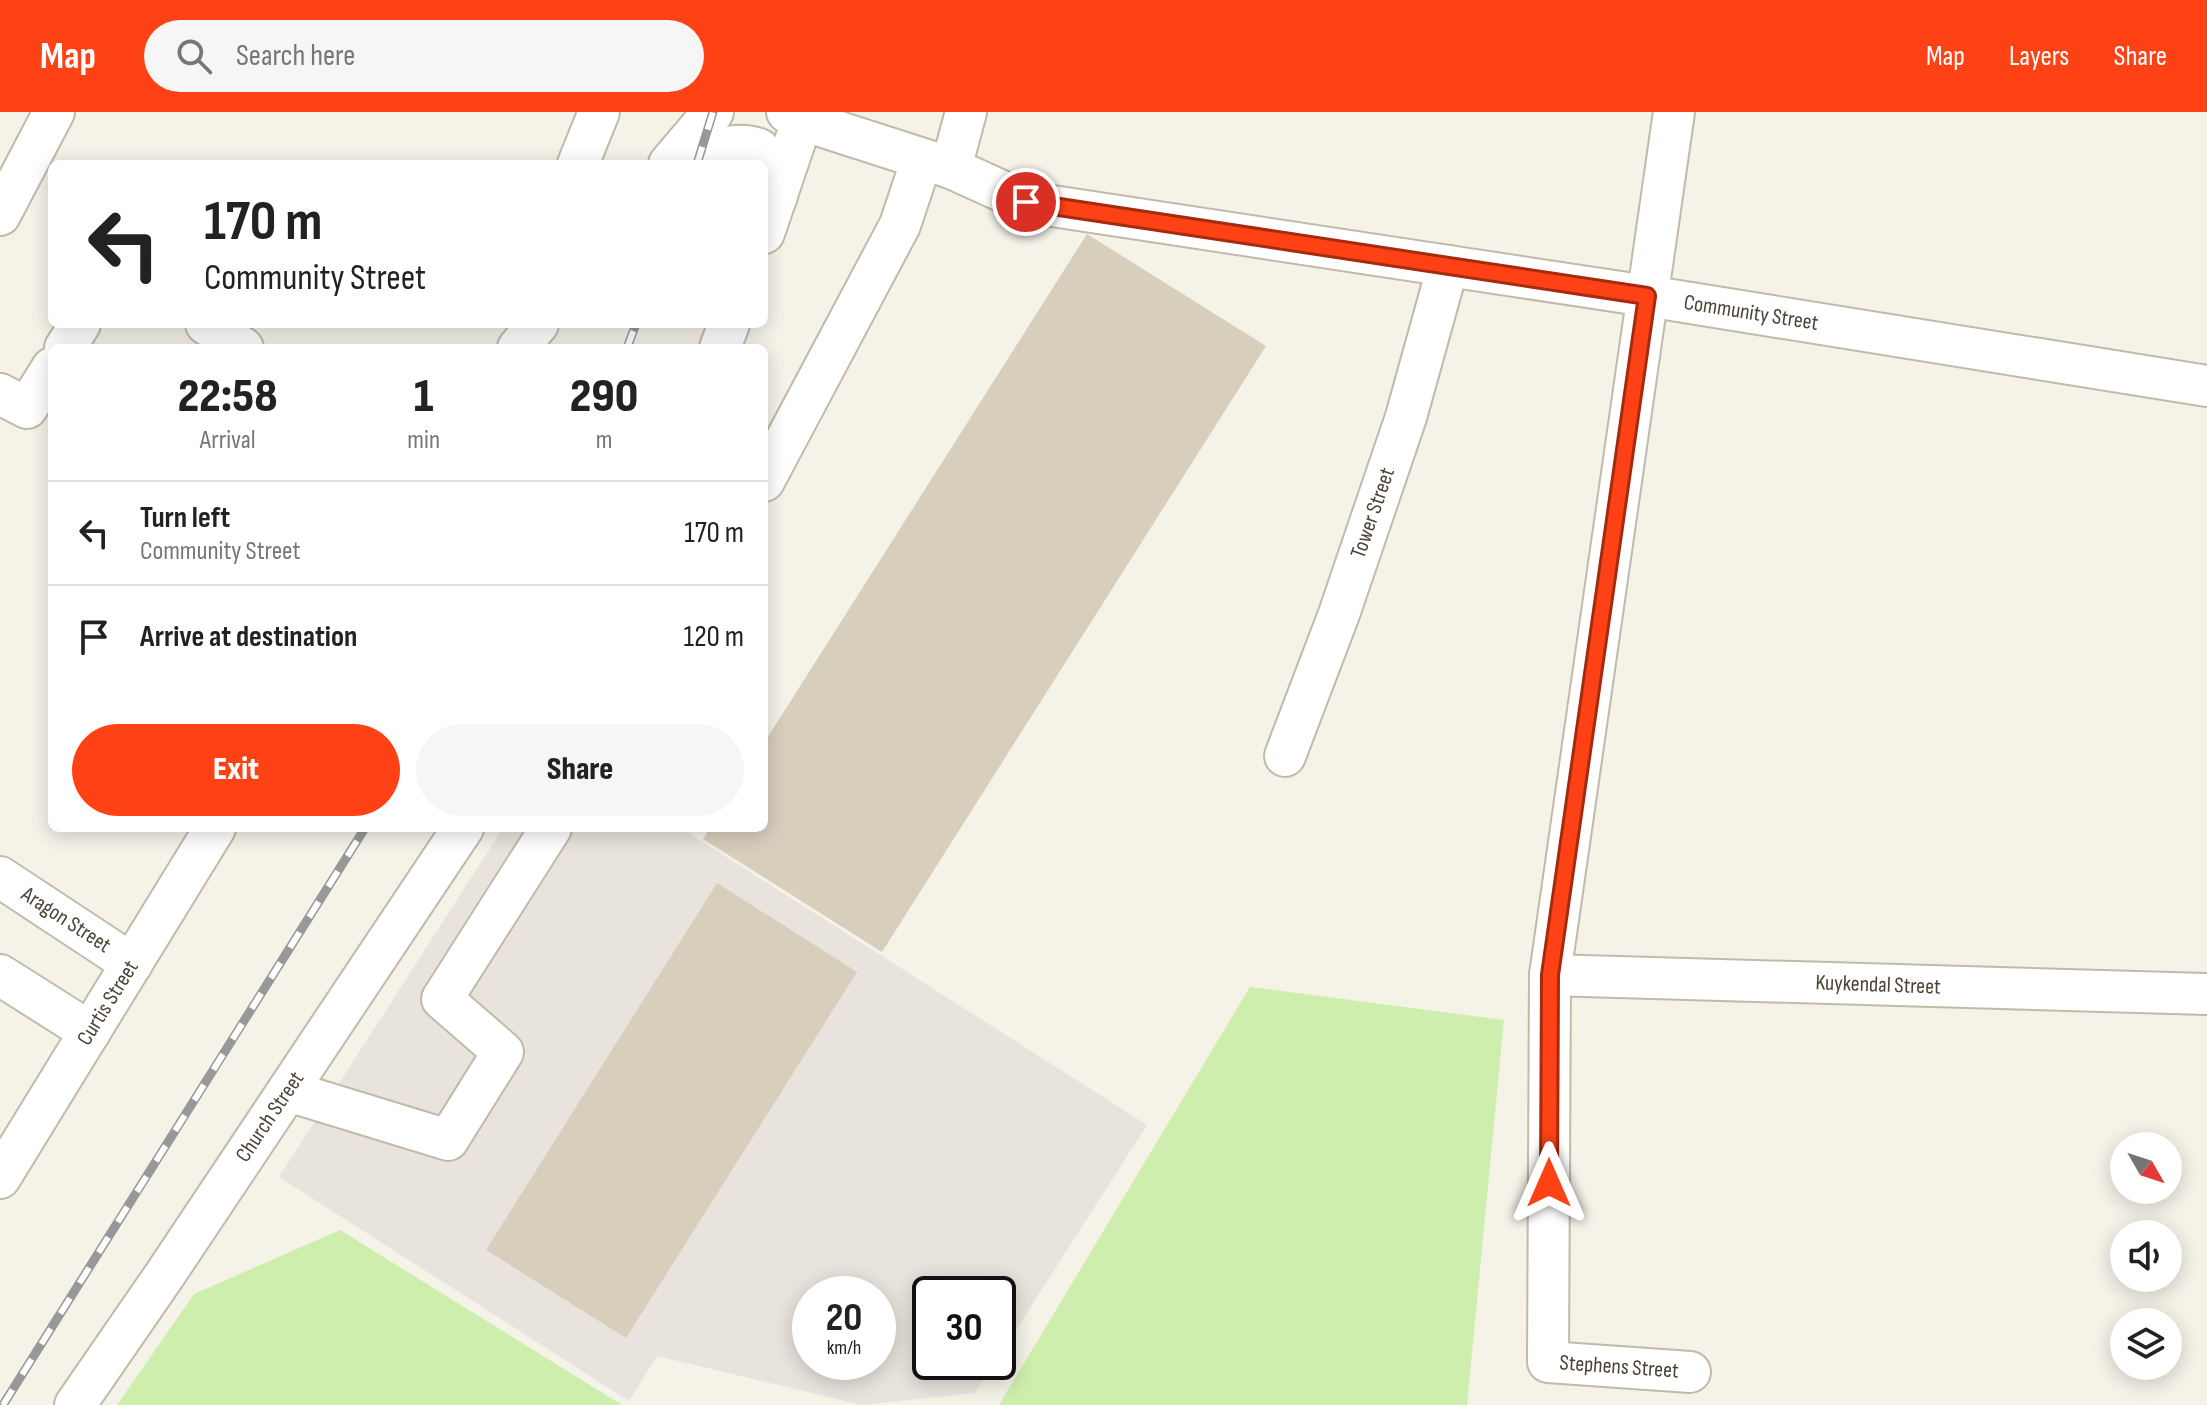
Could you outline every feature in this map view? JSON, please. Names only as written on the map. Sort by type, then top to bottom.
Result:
[{"type":"street","points":[[0,215],[54,112]]},
{"type":"street","points":[[580,160],[599,112]]},
{"type":"street","points":[[676,156],[713,112]]},
{"type":"street","points":[[768,473],[900,225],[966,112]]},
{"type":"street","points":[[1550,975],[1674,112]]},
{"type":"street","points":[[768,222],[799,114]]},
{"type":"street","name":"Community Street","points":[[676,156],[734,124],[799,114],[936,164],[1026,202],[1647,296],[2207,386]]},
{"type":"street","points":[[685,160],[746,144],[759,149],[763,160]]},
{"type":"street","points":[[768,172],[777,196]]},
{"type":"street","name":"Tower Street","points":[[1285,756],[1339,614],[1401,432],[1448,266]]},
{"type":"street","points":[[212,328],[237,344]]},
{"type":"street","points":[[521,344],[535,328]]},
{"type":"street","points":[[0,394],[27,408],[48,374]]},
{"type":"street","name":"Curtis Street","points":[[0,1178],[213,832]]},
{"type":"street","name":"Church Street","points":[[75,1405],[460,832]]},
{"type":"street","points":[[288,1091],[448,1140],[503,1052],[442,999],[548,832]]},
{"type":"street","name":"Aragon Street","points":[[0,877],[132,964]]},
{"type":"street","points":[[0,975],[90,1032]]},
{"type":"street","name":"Kuykendal Street","points":[[1550,975],[2207,994]]},
{"type":"street","name":"Stephens Street","points":[[1550,975],[1548,1362],[1690,1372]]},
{"type":"shaded area","points":[[500,832],[687,832],[1147,1125],[1016,1330],[1016,1276],[912,1276],[912,1380],[983,1380],[975,1393],[862,1405],[657,1356],[629,1401],[279,1177]]},
{"type":"green space","points":[[1250,987],[1504,1020],[1467,1405],[999,1405]]},
{"type":"green space","points":[[340,1230],[622,1405],[117,1405],[194,1294]]},
{"type":"building","points":[[1087,234],[1266,346],[882,952],[703,839],[707,832],[768,832],[768,737]]},
{"type":"building","points":[[717,883],[857,972],[626,1338],[486,1250]]},
{"type":"railway","points":[[698,160],[713,112]]},
{"type":"railway","points":[[628,344],[634,328]]},
{"type":"railway","points":[[3,1405],[362,832]]},
{"type":"route","points":[[1026,202],[1647,296],[1550,975],[1549,1183]]}]
